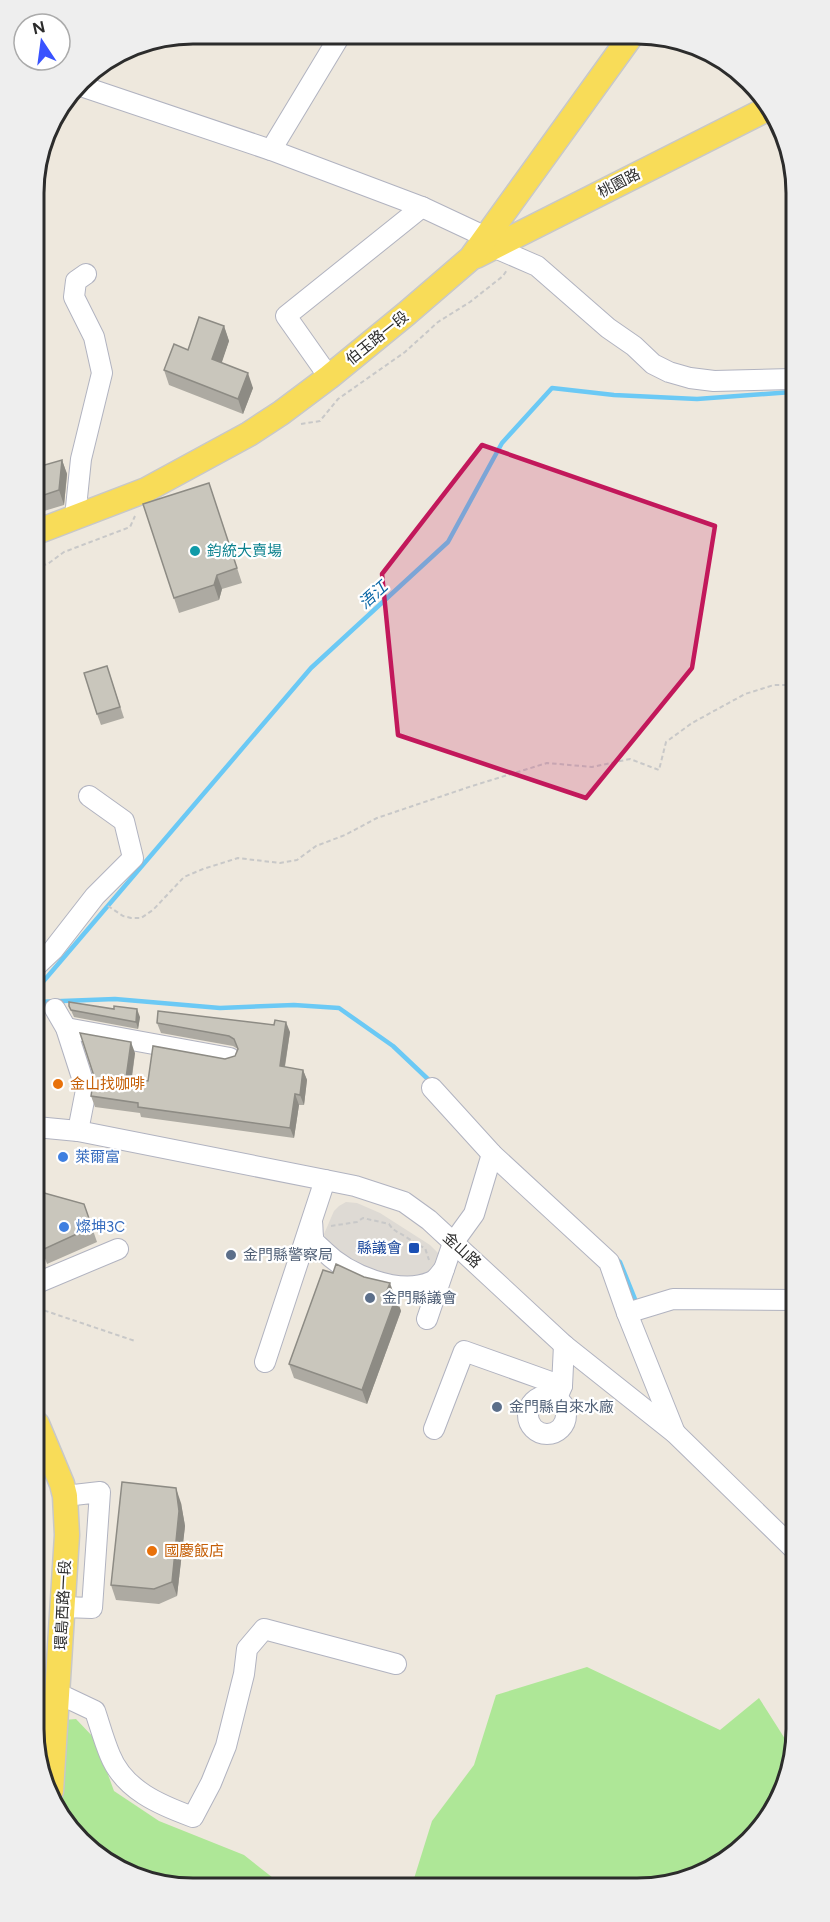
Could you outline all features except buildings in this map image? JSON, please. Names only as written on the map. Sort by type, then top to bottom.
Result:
[{"type":"main road","points":[[490,242],[626,43]]},
{"type":"main road","name":"桃園路","points":[[471,258],[490,242],[762,111]]},
{"type":"main road","name":"伯玉路一段","points":[[44,529],[134,495],[249,434],[329,377],[471,258]]},
{"type":"main road","name":"環島西路一段","points":[[44,1462],[62,1484],[66,1496],[67,1535],[52,1777]]},
{"type":"street","points":[[271,150],[336,43]]},
{"type":"street","points":[[86,88],[271,150],[422,207],[537,266],[608,328],[634,346],[653,364],[669,372],[714,381],[786,379]]},
{"type":"street","points":[[329,377],[286,316],[422,207]]},
{"type":"street","points":[[75,517],[81,459],[102,373],[94,337],[74,297],[76,281],[86,274]]},
{"type":"street","points":[[43,959],[95,896],[133,858],[124,821],[89,796]]},
{"type":"street","points":[[55,1009],[66,1028],[86,1090],[78,1131]]},
{"type":"street","points":[[66,1028],[230,1058]]},
{"type":"street","points":[[432,1088],[492,1154],[609,1262],[676,1434]]},
{"type":"street","name":"金山路","points":[[43,1128],[78,1131],[355,1186],[404,1202],[429,1220],[564,1344],[676,1434],[786,1541]]},
{"type":"street","points":[[427,1319],[453,1243],[474,1214],[492,1154]]},
{"type":"street","points":[[265,1362],[313,1223],[325,1180]]},
{"type":"street","points":[[313,1223],[314,1242],[333,1260],[353,1271],[384,1283],[404,1286],[424,1284],[434,1281],[444,1269]]},
{"type":"street","points":[[43,1280],[118,1249]]},
{"type":"street","points":[[627,1313],[673,1299],[786,1300]]},
{"type":"street","points":[[434,1428],[464,1351],[559,1392],[564,1344]]},
{"type":"street","points":[[63,1607],[92,1608],[100,1491],[66,1496]]},
{"type":"street","points":[[57,1692],[96,1711],[111,1758],[123,1777],[144,1795],[168,1808],[193,1817],[212,1783],[226,1746],[244,1674],[247,1649],[264,1629],[396,1664]]},
{"type":"path","points":[[281,413],[293,424],[320,421],[338,399],[405,352],[438,322],[470,302],[503,276],[511,264],[490,242]]},
{"type":"path","points":[[44,565],[64,552],[130,527],[136,514],[134,495]]},
{"type":"path","points":[[116,911],[123,916],[141,918],[153,910],[184,877],[203,869],[238,858],[280,863],[297,860],[316,846],[345,835],[377,818],[547,763],[592,767],[630,759],[659,770],[666,742],[692,723],[745,694],[774,685],[786,685]]},
{"type":"path","points":[[313,1223],[342,1225],[363,1218],[389,1224],[394,1231],[408,1237],[412,1243],[425,1248],[429,1262],[433,1266],[444,1269]]},
{"type":"path","points":[[43,1310],[135,1341]]},
{"type":"highlighted area","points":[[482,445],[715,526],[692,668],[586,798],[398,735],[382,574]]},
{"type":"green space","points":[[587,1667],[720,1730],[759,1698],[786,1740],[784,1759],[771,1796],[750,1828],[720,1853],[686,1871],[638,1878],[414,1878],[432,1821],[474,1765],[496,1695]]},
{"type":"green space","points":[[76,1719],[95,1739],[114,1791],[159,1821],[244,1855],[273,1878],[163,1876],[126,1863],[94,1842],[80,1828],[61,1800],[64,1720]]},
{"type":"shaded area","points":[[346,1202],[357,1203],[380,1213],[430,1245],[439,1254],[432,1276],[408,1280],[355,1266],[325,1240],[324,1234],[334,1211]]},
{"type":"waterway","name":"浯江","points":[[43,981],[311,668],[448,542],[502,443],[552,388],[614,395],[697,399],[786,392]]},
{"type":"waterway","points":[[43,1002],[115,999],[220,1008],[294,1005],[339,1008],[393,1046],[431,1082]]},
{"type":"waterway","points":[[615,1258],[620,1262],[637,1304]]},
{"type":"place","name":"鈞統大賣場","points":[[195,551]]},
{"type":"place","name":"金山找咖啡","points":[[58,1084]]},
{"type":"place","name":"萊爾富","points":[[63,1157]]},
{"type":"place","name":"燦坤3C","points":[[64,1227]]},
{"type":"place","name":"縣議會","points":[[414,1248]]},
{"type":"place","name":"金門縣警察局","points":[[231,1255]]},
{"type":"place","name":"金門縣議會","points":[[370,1298]]},
{"type":"place","name":"金門縣自來水廠","points":[[497,1407]]},
{"type":"place","name":"國慶飯店","points":[[152,1551]]}]
